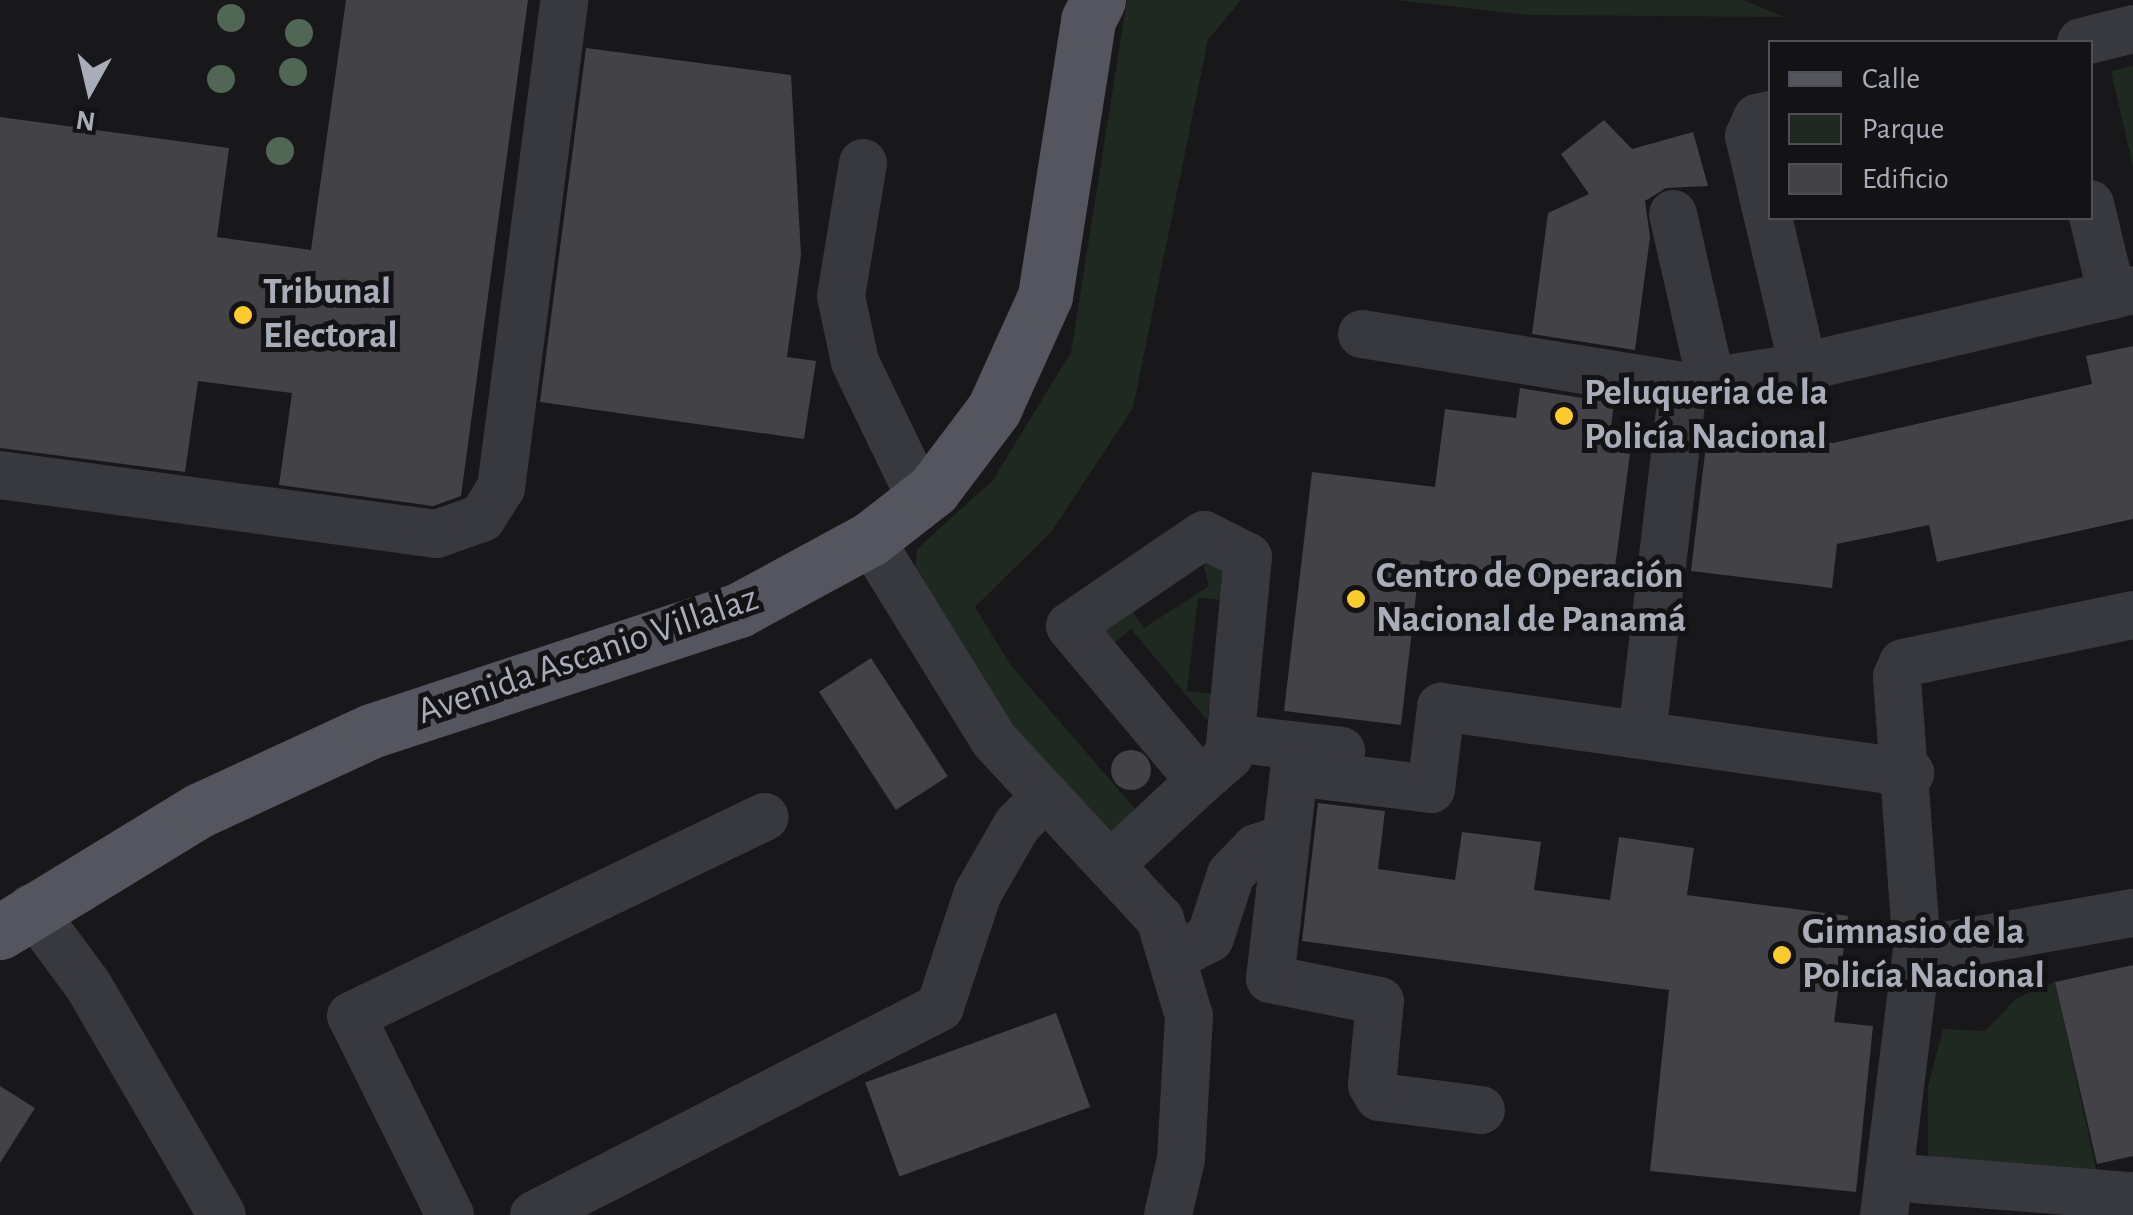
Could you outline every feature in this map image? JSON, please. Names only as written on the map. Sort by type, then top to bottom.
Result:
[{"type":"main road","name":"Avenida Ascanio Villalaz","points":[[16,920],[200,810],[370,732],[739,610],[870,539],[921,499],[970,448],[1026,352],[1045,296],[1090,7]]},
{"type":"lane","points":[[0,475],[436,534],[464,531],[482,518],[501,488],[564,0]]},
{"type":"lane","points":[[2090,40],[2133,29]]},
{"type":"lane","points":[[1768,115],[1757,118],[1749,136],[1768,216]]},
{"type":"lane","points":[[863,164],[841,296],[855,362],[888,446],[921,499]]},
{"type":"lane","points":[[1362,334],[1697,383],[1804,367],[2122,292],[2093,212]]},
{"type":"lane","points":[[1642,735],[1697,383],[1674,214]]},
{"type":"lane","points":[[1769,220],[1804,367]]},
{"type":"lane","points":[[1110,865],[1229,756],[1248,557],[1204,536],[1070,626],[1200,781]]},
{"type":"lane","points":[[870,539],[994,740],[1160,920],[1175,956],[1189,1016],[1182,1159],[1168,1215]]},
{"type":"lane","points":[[2133,616],[1903,662],[1898,676],[1910,773],[1918,950],[1886,1196],[2133,1196]]},
{"type":"lane","points":[[1481,1110],[1378,1097],[1372,1084],[1380,1001],[1270,979],[1294,772],[1431,789],[1442,707],[1910,773]]},
{"type":"lane","points":[[1231,738],[1390,757]]},
{"type":"lane","points":[[534,1215],[940,1007],[978,893],[1016,825],[1046,796]]},
{"type":"lane","points":[[450,1215],[351,1016],[765,817]]},
{"type":"lane","points":[[1175,956],[1210,938],[1232,874],[1244,861],[1286,838]]},
{"type":"lane","points":[[1918,950],[2133,913]]},
{"type":"lane","points":[[16,920],[88,985],[207,1210]]},
{"type":"green space","points":[[1127,0],[1241,0],[1208,40],[1133,408],[1052,531],[975,607],[1010,664],[1143,818],[1118,846],[1005,730],[915,573],[917,549],[993,480],[1071,352]]},
{"type":"green space","points":[[1395,0],[1743,0],[1785,17],[1528,15]]},
{"type":"green space","points":[[2133,66],[2133,167],[2111,71]]},
{"type":"green space","points":[[1202,560],[1230,570],[1224,600],[1198,598],[1187,691],[1212,694],[1207,720],[1131,629],[1111,645],[1104,639],[1105,624],[1129,606],[1144,628],[1209,586]]},
{"type":"green space","points":[[2055,982],[2098,1177],[1928,1164],[1928,1086],[1943,1029],[1985,1031],[2017,998]]},
{"type":"building","name":"Tribunal Electoral","points":[[346,0],[528,0],[461,496],[433,506],[279,485],[292,393],[198,381],[185,472],[0,448],[0,117],[229,148],[217,237],[311,250]]},
{"type":"building","points":[[586,48],[791,75],[801,255],[787,357],[816,361],[804,439],[540,402]]},
{"type":"building","points":[[1604,120],[1632,149],[1693,132],[1708,186],[1666,188],[1645,201],[1650,237],[1635,350],[1532,334],[1548,213],[1589,194],[1561,154]]},
{"type":"building","points":[[2133,346],[2133,519],[1937,562],[1929,525],[1837,544],[1832,588],[1691,571],[1708,428],[1833,443],[2092,384],[2086,356]]},
{"type":"building","points":[[1520,388],[1614,403],[1608,450],[1630,454],[1612,590],[1420,560],[1401,725],[1284,711],[1312,472],[1435,487],[1445,409],[1516,418]]},
{"type":"building","points":[[871,658],[948,776],[896,810],[819,692]]},
{"type":"building","points":[[1131,750],[1145,756],[1151,770],[1145,784],[1131,790],[1117,784],[1111,770],[1117,756]]},
{"type":"building","points":[[1318,803],[1385,811],[1378,869],[1455,880],[1462,832],[1541,842],[1534,890],[1610,900],[1619,837],[1694,848],[1687,895],[1848,916],[1834,1022],[1873,1026],[1856,1192],[1650,1171],[1669,990],[1302,941]]},
{"type":"building","points":[[2133,965],[2133,1156],[2097,1164],[2055,982]]},
{"type":"building","points":[[1056,1013],[1090,1107],[899,1176],[865,1082]]},
{"type":"building","points":[[0,1086],[35,1108],[0,1163]]},
{"type":"place","name":"Tribunal Electoral","points":[[243,315]]},
{"type":"place","name":"Peluqueria de la Policía Nacional","points":[[1564,416]]},
{"type":"place","name":"Centro de Operación Nacional de Panamá","points":[[1356,599]]},
{"type":"place","name":"Gimnasio de la Policía Nacional","points":[[1782,955]]}]
